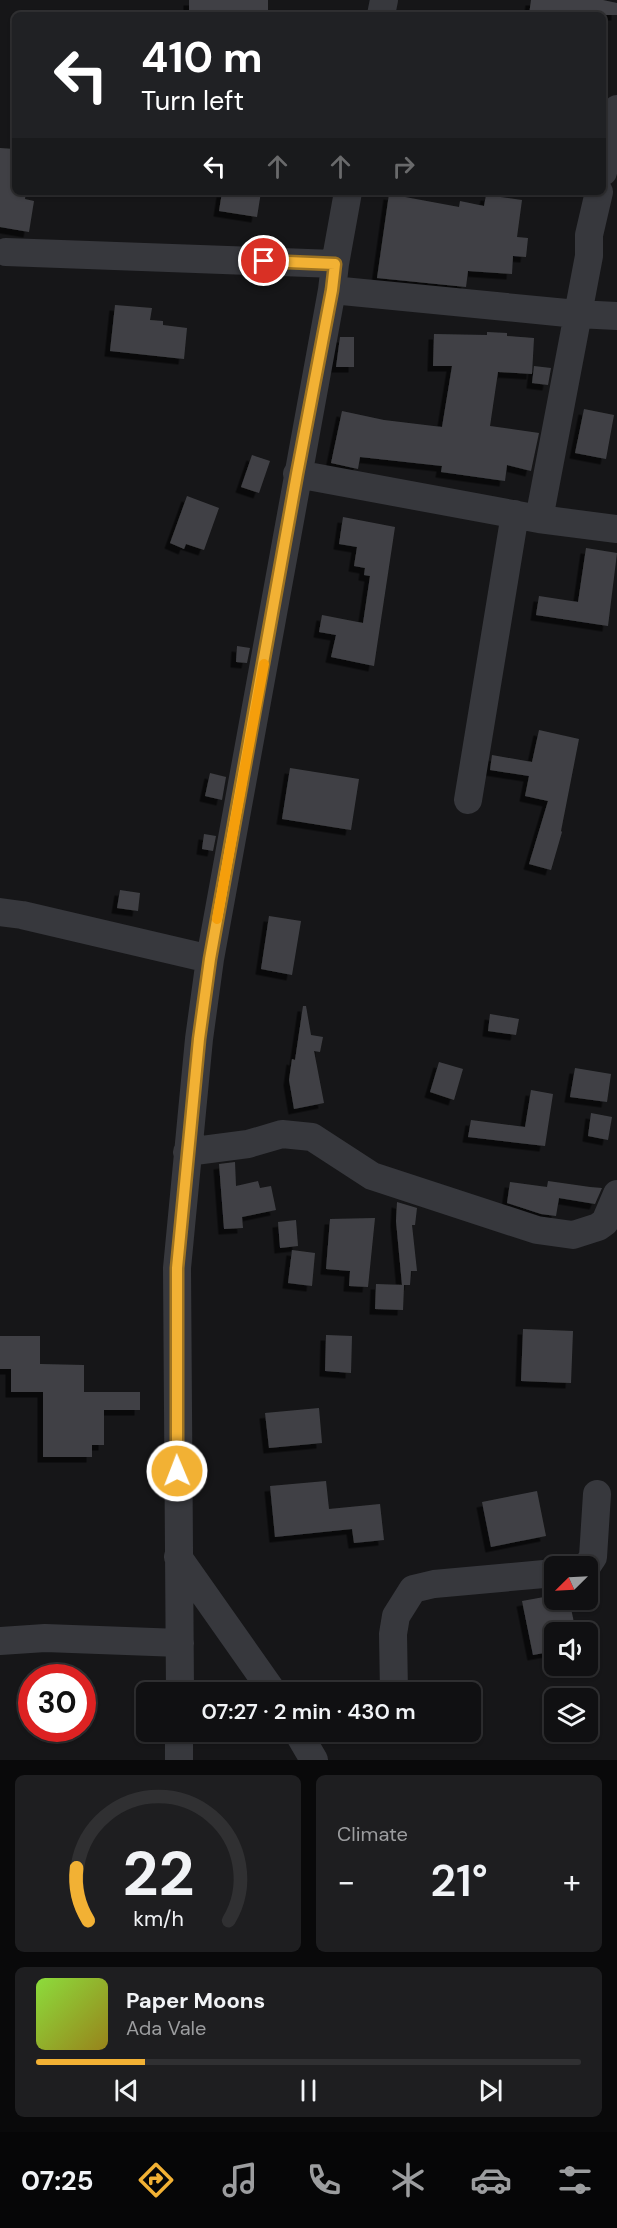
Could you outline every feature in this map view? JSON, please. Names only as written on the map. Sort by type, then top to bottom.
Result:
[{"type":"street","points":[[606,158],[617,109]]},
{"type":"street","points":[[180,1682],[177,1268],[199,1039],[210,959],[348,195]]},
{"type":"street","points":[[468,800],[527,517],[577,315],[589,256],[589,235],[598,195]]},
{"type":"street","points":[[6,252],[334,277],[577,315],[617,316]]},
{"type":"street","points":[[297,474],[527,517],[617,529]]},
{"type":"street","points":[[0,912],[22,915],[210,959]]},
{"type":"street","points":[[187,1152],[248,1144],[282,1134],[312,1137],[372,1176],[537,1230],[573,1235],[598,1227],[605,1222],[617,1194]]},
{"type":"street","points":[[593,1556],[597,1494]]},
{"type":"street","points":[[178,1557],[266,1682]]},
{"type":"street","points":[[394,1682],[393,1634],[396,1616],[413,1589],[434,1584],[544,1574]]},
{"type":"street","points":[[0,1641],[45,1638],[180,1643]]},
{"type":"street","points":[[179,1742],[179,1760]]},
{"type":"street","points":[[303,1742],[314,1760]]},
{"type":"building","points":[[189,0],[268,0],[268,12],[189,12]]},
{"type":"building","points":[[531,0],[603,0],[617,3],[617,15],[606,15],[606,12],[529,12]]},
{"type":"building","points":[[0,148],[12,149],[12,195],[26,195],[25,199],[34,201],[29,232],[0,227]]},
{"type":"building","points":[[222,195],[261,195],[257,217],[219,211]]},
{"type":"building","points":[[389,195],[459,207],[460,201],[484,206],[486,195],[522,200],[517,237],[528,238],[526,257],[513,256],[512,274],[468,271],[466,287],[377,278]]},
{"type":"building","points":[[115,305],[152,308],[150,320],[163,321],[163,325],[187,328],[184,359],[110,351]]},
{"type":"building","points":[[487,332],[534,338],[532,374],[498,372],[490,426],[539,433],[531,471],[507,465],[505,481],[441,472],[442,466],[360,457],[358,469],[331,463],[342,411],[384,420],[442,427],[452,366],[433,366],[434,334],[487,335]]},
{"type":"building","points":[[340,337],[354,337],[354,367],[336,367]]},
{"type":"building","points":[[534,366],[551,368],[548,385],[532,383]]},
{"type":"building","points":[[584,409],[614,415],[606,459],[575,453]]},
{"type":"building","points":[[252,455],[270,461],[259,493],[241,487]]},
{"type":"building","points":[[187,496],[219,508],[204,550],[186,544],[184,549],[170,543]]},
{"type":"building","points":[[343,517],[395,527],[374,666],[331,657],[336,635],[319,632],[322,615],[363,623],[370,576],[364,575],[365,568],[354,566],[357,547],[339,544]]},
{"type":"building","points":[[586,548],[617,553],[608,626],[536,615],[539,596],[578,602]]},
{"type":"building","points":[[237,646],[250,648],[247,663],[236,662]]},
{"type":"building","points":[[539,730],[579,739],[562,832],[551,870],[529,864],[548,801],[525,796],[529,776],[490,770],[492,755],[532,762]]},
{"type":"building","points":[[290,768],[359,779],[351,830],[282,819]]},
{"type":"building","points":[[210,773],[226,777],[222,800],[205,796]]},
{"type":"building","points":[[204,834],[216,836],[213,851],[202,849]]},
{"type":"building","points":[[120,890],[140,893],[138,911],[117,908]]},
{"type":"building","points":[[269,916],[301,921],[292,975],[261,969]]},
{"type":"building","points":[[303,1006],[306,1006],[311,1035],[323,1037],[320,1052],[314,1051],[324,1103],[294,1109],[289,1080],[292,1059],[295,1060]]},
{"type":"building","points":[[490,1014],[519,1019],[516,1035],[488,1031]]},
{"type":"building","points":[[439,1062],[463,1069],[454,1100],[430,1092]]},
{"type":"building","points":[[575,1068],[611,1074],[607,1102],[570,1097]]},
{"type":"building","points":[[531,1090],[553,1094],[545,1146],[468,1137],[471,1120],[525,1127]]},
{"type":"building","points":[[591,1113],[612,1117],[608,1140],[588,1136]]},
{"type":"building","points":[[235,1162],[236,1186],[258,1181],[260,1188],[271,1186],[276,1210],[242,1217],[243,1228],[224,1229],[219,1164]]},
{"type":"building","points":[[548,1181],[602,1188],[595,1204],[559,1198],[556,1216],[541,1214],[507,1203],[510,1182],[547,1187]]},
{"type":"building","points":[[397,1202],[417,1208],[415,1225],[412,1225],[417,1271],[411,1271],[410,1285],[402,1285],[396,1221]]},
{"type":"building","points":[[375,1218],[368,1287],[349,1286],[350,1271],[326,1269],[330,1219]]},
{"type":"building","points":[[296,1220],[298,1246],[280,1248],[278,1222]]},
{"type":"building","points":[[292,1250],[315,1253],[312,1286],[288,1283]]},
{"type":"building","points":[[376,1284],[404,1285],[403,1310],[375,1309]]},
{"type":"building","points":[[523,1329],[573,1331],[571,1383],[521,1381]]},
{"type":"building","points":[[326,1335],[352,1336],[351,1373],[325,1371]]},
{"type":"building","points":[[0,1336],[40,1336],[40,1364],[84,1365],[84,1392],[140,1392],[140,1410],[104,1410],[104,1445],[92,1445],[92,1457],[43,1457],[43,1392],[11,1392],[11,1369],[0,1369]]},
{"type":"building","points":[[319,1408],[322,1443],[269,1448],[265,1413]]},
{"type":"building","points":[[326,1481],[329,1509],[380,1504],[384,1540],[354,1543],[352,1529],[275,1537],[270,1486]]},
{"type":"building","points":[[537,1491],[546,1536],[491,1547],[482,1502]]},
{"type":"building","points":[[544,1597],[544,1610],[571,1610],[574,1622],[544,1622],[544,1653],[533,1655],[522,1601]]},
{"type":"slow traffic","points":[[217,919],[264,664]]},
{"type":"route","points":[[177,1471],[177,1268],[199,1039],[210,959],[335,264],[264,261]]}]
